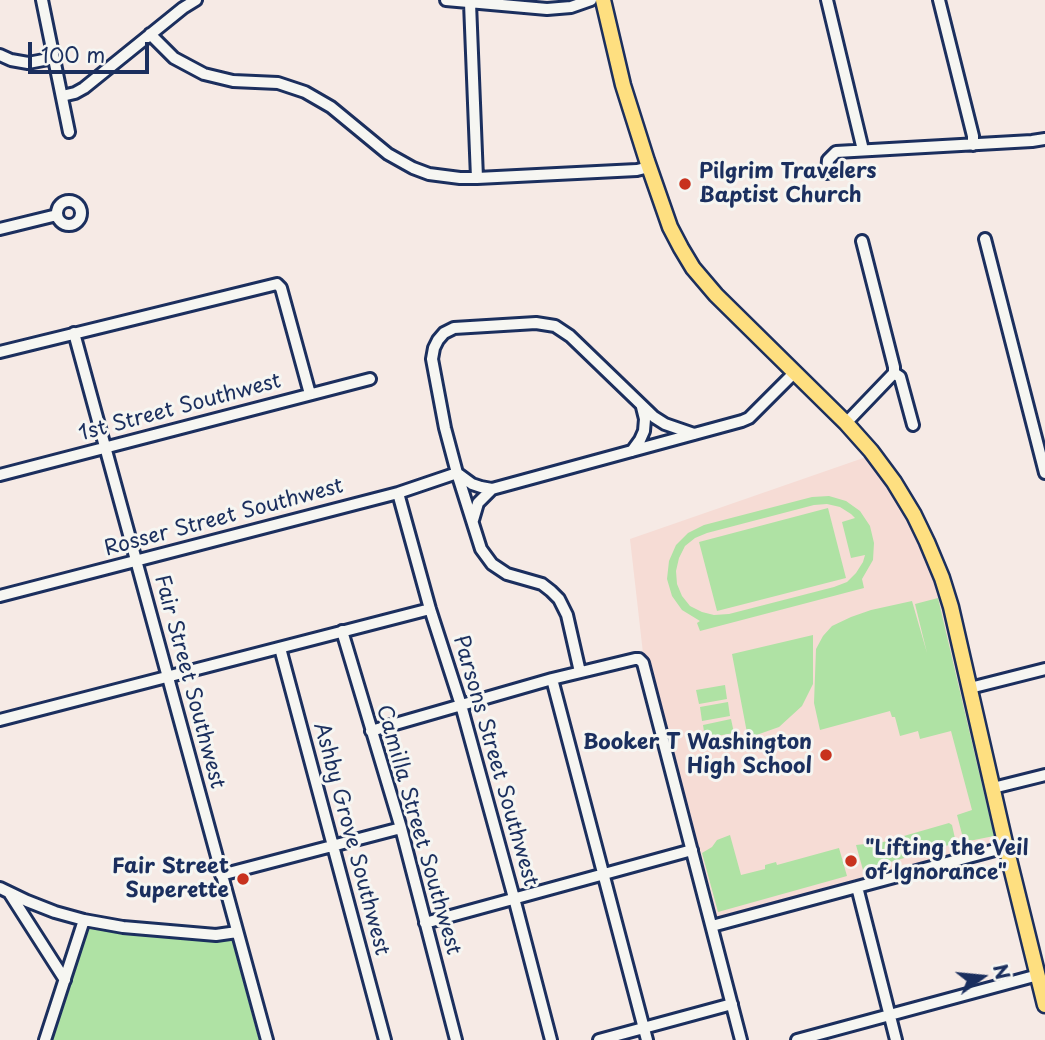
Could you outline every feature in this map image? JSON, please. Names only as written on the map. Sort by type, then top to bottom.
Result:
[{"type":"main road","points":[[603,0],[624,85],[649,166],[670,227],[693,268],[716,295],[846,422],[871,451],[894,482],[927,542],[951,607],[1045,1004]]},
{"type":"street","points":[[42,0],[69,132]]},
{"type":"street","points":[[62,96],[84,88],[196,0]]},
{"type":"street","points":[[446,0],[547,9],[571,8],[591,0]]},
{"type":"street","points":[[827,0],[863,150]]},
{"type":"street","points":[[939,0],[973,145]]},
{"type":"street","points":[[470,3],[477,178]]},
{"type":"street","points":[[150,34],[174,58],[204,74],[233,81],[278,83],[305,92],[331,107],[388,153],[413,168],[444,177],[477,178],[636,170],[649,166]]},
{"type":"street","points":[[0,55],[12,61],[28,63],[54,58]]},
{"type":"street","points":[[827,173],[828,160],[836,152],[1045,139]]},
{"type":"street","points":[[0,229],[57,215]]},
{"type":"street","points":[[985,239],[1045,473]]},
{"type":"street","points":[[846,422],[894,373],[862,241]]},
{"type":"street","points":[[0,352],[277,284],[281,288],[310,394]]},
{"type":"street","points":[[580,672],[567,615],[559,599],[542,584],[507,574],[492,564],[481,549],[445,428],[432,359],[434,348],[444,333],[454,328],[536,323],[555,326],[570,336],[642,407],[665,424],[694,434]]},
{"type":"street","name":"Fair Street Southwest","points":[[74,333],[267,1040]]},
{"type":"street","points":[[457,472],[472,484],[492,489],[749,418],[795,372]]},
{"type":"street","points":[[894,373],[900,377],[913,425]]},
{"type":"street","name":"1st Street Southwest","points":[[0,475],[370,379]]},
{"type":"street","points":[[632,451],[644,431],[642,407]]},
{"type":"street","name":"Rosser Street Southwest","points":[[0,596],[398,493],[457,472]]},
{"type":"street","points":[[472,522],[478,503],[492,489]]},
{"type":"street","name":"Parsons Street Southwest","points":[[398,493],[430,609],[461,705],[551,1040]]},
{"type":"street","points":[[0,720],[430,609]]},
{"type":"street","name":"Camilla Street Southwest","points":[[342,631],[401,828],[456,1040]]},
{"type":"street","name":"Ashby Grove Southwest","points":[[280,648],[385,1040]]},
{"type":"street","points":[[371,731],[552,679],[639,659],[643,663],[741,1040]]},
{"type":"street","points":[[970,688],[1045,669]]},
{"type":"street","points":[[552,679],[647,1040]]},
{"type":"street","points":[[993,788],[1045,775]]},
{"type":"street","points":[[221,876],[401,828]]},
{"type":"street","points":[[712,926],[1006,847]]},
{"type":"street","points":[[425,923],[692,850]]},
{"type":"street","points":[[857,887],[896,1040]]},
{"type":"street","points":[[5,890],[55,912],[84,920],[123,927],[216,935],[237,932]]},
{"type":"street","points":[[5,890],[65,980]]},
{"type":"street","points":[[45,1040],[84,920]]},
{"type":"street","points":[[797,1040],[1038,975]]},
{"type":"street","points":[[599,1040],[732,1004]]},
{"type":"shaded area","name":"Booker T Washington High School","points":[[872,455],[942,578],[1005,847],[712,926],[644,662],[630,539]]},
{"type":"green space","points":[[829,496],[846,501],[860,511],[870,526],[874,543],[873,560],[862,579],[864,588],[700,631],[697,623],[700,621],[682,610],[672,596],[667,579],[669,561],[676,545],[688,533],[704,525],[812,497]],"holes":[[[814,505],[840,507],[855,518],[842,522],[851,558],[865,555],[856,573],[847,582],[729,614],[714,615],[702,612],[690,606],[682,596],[676,571],[685,546],[695,538]]]},
{"type":"green space","points":[[828,508],[846,578],[717,611],[699,542]]},
{"type":"green space","points":[[938,598],[994,836],[964,842],[957,815],[972,810],[951,731],[920,739],[918,731],[900,736],[895,717],[892,717],[890,711],[820,730],[814,703],[816,649],[832,626],[871,610],[912,601],[927,653],[915,604]]},
{"type":"green space","points":[[813,635],[813,684],[802,706],[779,727],[748,738],[732,654]]},
{"type":"green space","points":[[725,685],[727,699],[699,704],[696,690]]},
{"type":"green space","points":[[728,702],[730,716],[702,721],[700,707]]},
{"type":"green space","points":[[731,719],[734,733],[705,738],[703,725]]},
{"type":"green space","points":[[949,823],[952,825],[956,843],[863,870],[856,845],[883,842]]},
{"type":"green space","points":[[730,835],[741,875],[765,869],[765,865],[776,862],[777,865],[839,848],[847,876],[718,912],[702,853],[717,840]]},
{"type":"green space","points":[[80,923],[232,940],[259,1040],[42,1040]]},
{"type":"place","name":"Pilgrim Travelers Baptist Church","points":[[685,184]]},
{"type":"place","name":"Booker T Washington High School","points":[[826,755]]},
{"type":"place","name":"\"Lifting the Veil of Ignorance\"","points":[[851,861]]},
{"type":"place","name":"Fair Street Superette","points":[[243,879]]}]
